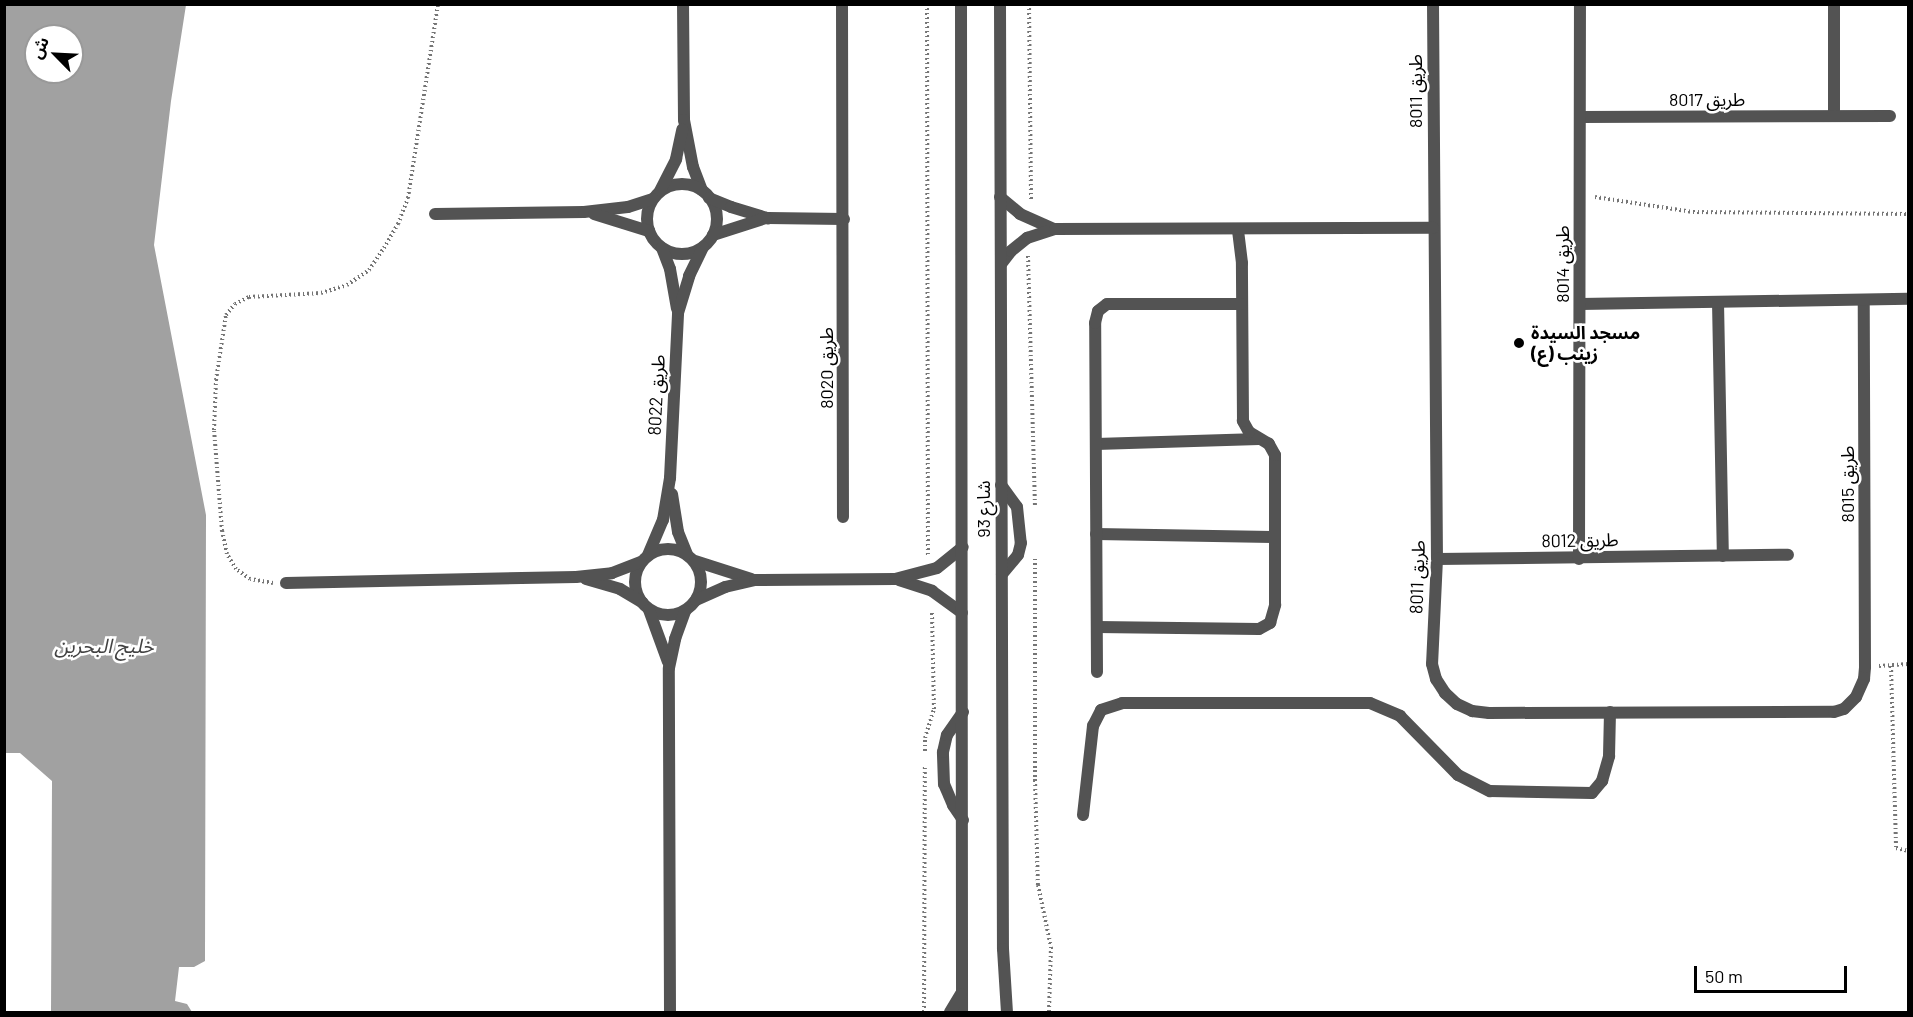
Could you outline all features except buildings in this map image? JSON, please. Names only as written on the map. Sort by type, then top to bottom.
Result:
[{"type":"street","points":[[683,4],[684,120],[693,167],[717,216],[713,235],[703,247],[683,254],[662,248],[649,231],[648,210],[676,159],[684,120]]},
{"type":"street","name":"طريق 8020","points":[[843,4],[843,517]]},
{"type":"street","name":"شارع 93","points":[[961,4],[962,1012]]},
{"type":"street","name":"شارع 93","points":[[1000,4],[1003,937],[1007,1012]]},
{"type":"street","name":"طريق 8011","points":[[1432,4],[1432,228],[1437,559],[1432,664],[1436,680],[1457,704],[1472,711],[1834,712],[1844,709],[1856,697],[1864,679],[1865,667]]},
{"type":"street","name":"طريق 8014","points":[[1579,559],[1580,4]]},
{"type":"street","points":[[1834,4],[1834,116]]},
{"type":"street","name":"طريق 8017","points":[[1580,117],[1890,116]]},
{"type":"street","points":[[435,214],[584,212],[628,207],[681,184],[731,207],[768,218],[844,219]]},
{"type":"street","points":[[1000,197],[1031,221],[1055,229]]},
{"type":"street","points":[[584,212],[649,231]]},
{"type":"street","points":[[713,235],[768,218]]},
{"type":"street","points":[[1001,264],[1011,251],[1027,238],[1055,229],[1432,228]]},
{"type":"street","points":[[1097,627],[1260,629],[1270,623],[1275,605],[1275,454],[1269,444],[1249,432],[1243,421],[1242,263],[1238,229]]},
{"type":"street","name":"طريق 8022","points":[[645,559],[663,520],[670,478],[678,313],[688,276],[703,247]]},
{"type":"street","name":"طريق 8022","points":[[662,248],[670,269],[678,313]]},
{"type":"street","points":[[1580,304],[1908,299]]},
{"type":"street","name":"طريق 8015","points":[[1864,300],[1865,667]]},
{"type":"street","points":[[1718,302],[1723,556]]},
{"type":"street","points":[[1096,672],[1095,323],[1098,311],[1107,304],[1241,304]]},
{"type":"street","points":[[1096,444],[1260,439]]},
{"type":"street","name":"طريق 8022","points":[[670,478],[675,520],[691,558]]},
{"type":"street","points":[[1001,485],[1017,507],[1021,543],[1018,555],[1002,574]]},
{"type":"street","points":[[1096,534],[1275,537]]},
{"type":"street","points":[[670,1012],[669,668],[675,639],[685,611],[696,600],[724,587],[755,580],[895,579],[928,572],[963,547]]},
{"type":"street","points":[[286,583],[576,577],[612,573],[668,548],[755,580]]},
{"type":"street","name":"طريق 8012","points":[[1437,559],[1788,555]]},
{"type":"street","points":[[691,558],[701,580],[696,600]]},
{"type":"street","points":[[645,559],[635,578],[637,595],[646,606],[669,668]]},
{"type":"street","points":[[576,577],[620,589],[661,614],[673,615],[685,611]]},
{"type":"street","points":[[895,579],[932,591],[962,613]]},
{"type":"street","points":[[1083,815],[1093,726],[1101,710],[1122,703],[1370,703],[1400,716],[1458,775],[1490,791],[1592,793],[1602,782],[1609,756],[1610,712]]},
{"type":"street","points":[[963,712],[947,735],[943,752],[948,795],[963,820]]},
{"type":"street","points":[[950,1012],[963,990]]},
{"type":"path","points":[[286,583],[250,579],[236,569],[226,554],[216,481],[214,430],[216,380],[222,329],[226,315],[236,304],[249,297],[321,293],[347,285],[369,270],[384,248],[398,224],[408,198],[438,4]]},
{"type":"path","points":[[927,4],[928,572]]},
{"type":"path","points":[[1029,4],[1031,221]]},
{"type":"path","points":[[1595,197],[1693,212],[1908,214]]},
{"type":"path","points":[[1027,238],[1035,513]]},
{"type":"path","points":[[1035,548],[1035,803],[1038,885],[1051,947],[1049,1012]]},
{"type":"path","points":[[924,1012],[925,738],[934,709],[932,591]]},
{"type":"path","points":[[1865,667],[1908,664]]},
{"type":"path","points":[[1891,666],[1896,848],[1908,851]]},
{"type":"water","name":"خليج البحرين","points":[[4,5],[186,5],[171,101],[154,245],[206,515],[205,961],[194,967],[179,967],[175,1001],[187,1004],[192,1012],[51,1012],[52,781],[20,753],[4,753]]},
{"type":"place","name":"مسجد السيدة زينب (ع)","points":[[1519,343]]}]
